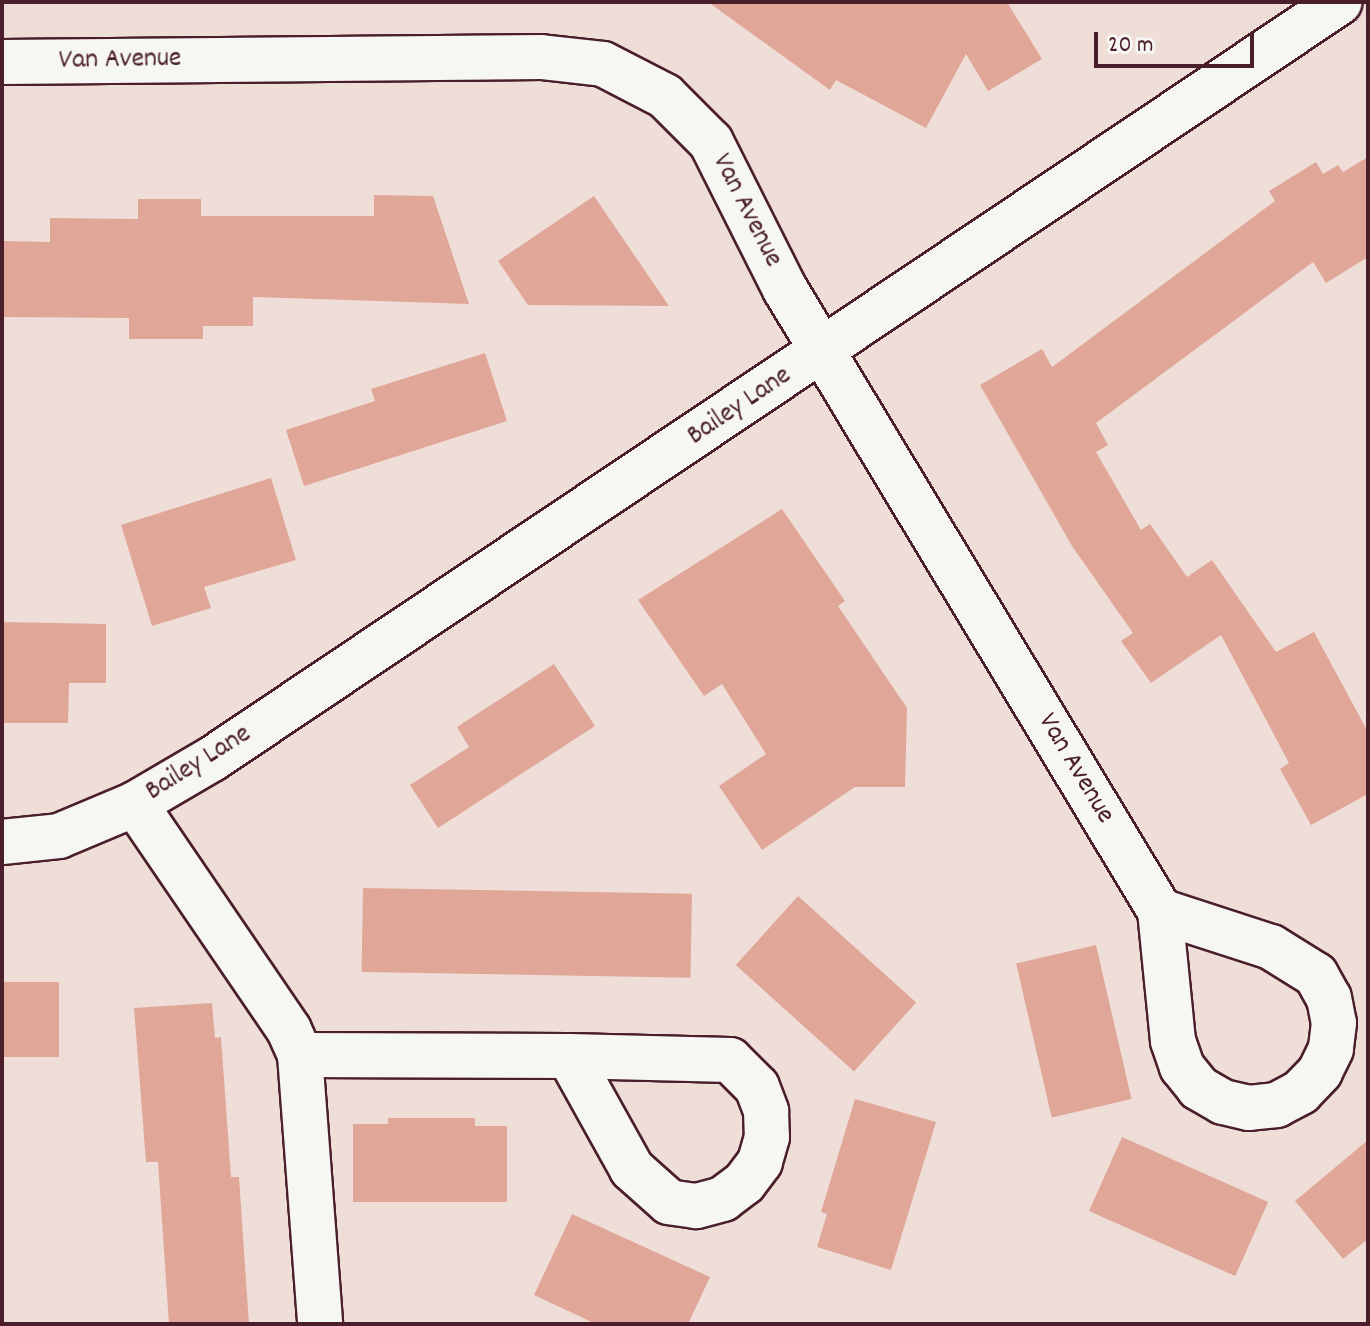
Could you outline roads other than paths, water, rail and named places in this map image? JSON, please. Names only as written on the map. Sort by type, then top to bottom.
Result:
[{"type":"street","name":"Bailey Lane","points":[[2,842],[59,836],[135,804],[212,759],[1340,2]]},
{"type":"street","name":"Van Avenue","points":[[2,62],[541,57],[603,64],[665,96],[711,142],[785,289],[825,350],[1160,911]]},
{"type":"street","name":"Bailey Lane","points":[[135,804],[289,1030],[300,1055],[320,1324]]},
{"type":"street","points":[[1160,911],[1271,947],[1316,975],[1329,998],[1334,1023],[1331,1049],[1320,1072],[1301,1092],[1277,1105],[1249,1108],[1211,1095],[1182,1067],[1173,1041],[1160,911]]},
{"type":"street","points":[[300,1055],[569,1056],[730,1060],[757,1087],[766,1111],[767,1137],[760,1162],[744,1183],[723,1199],[696,1206],[669,1202],[632,1169],[569,1056]]}]
